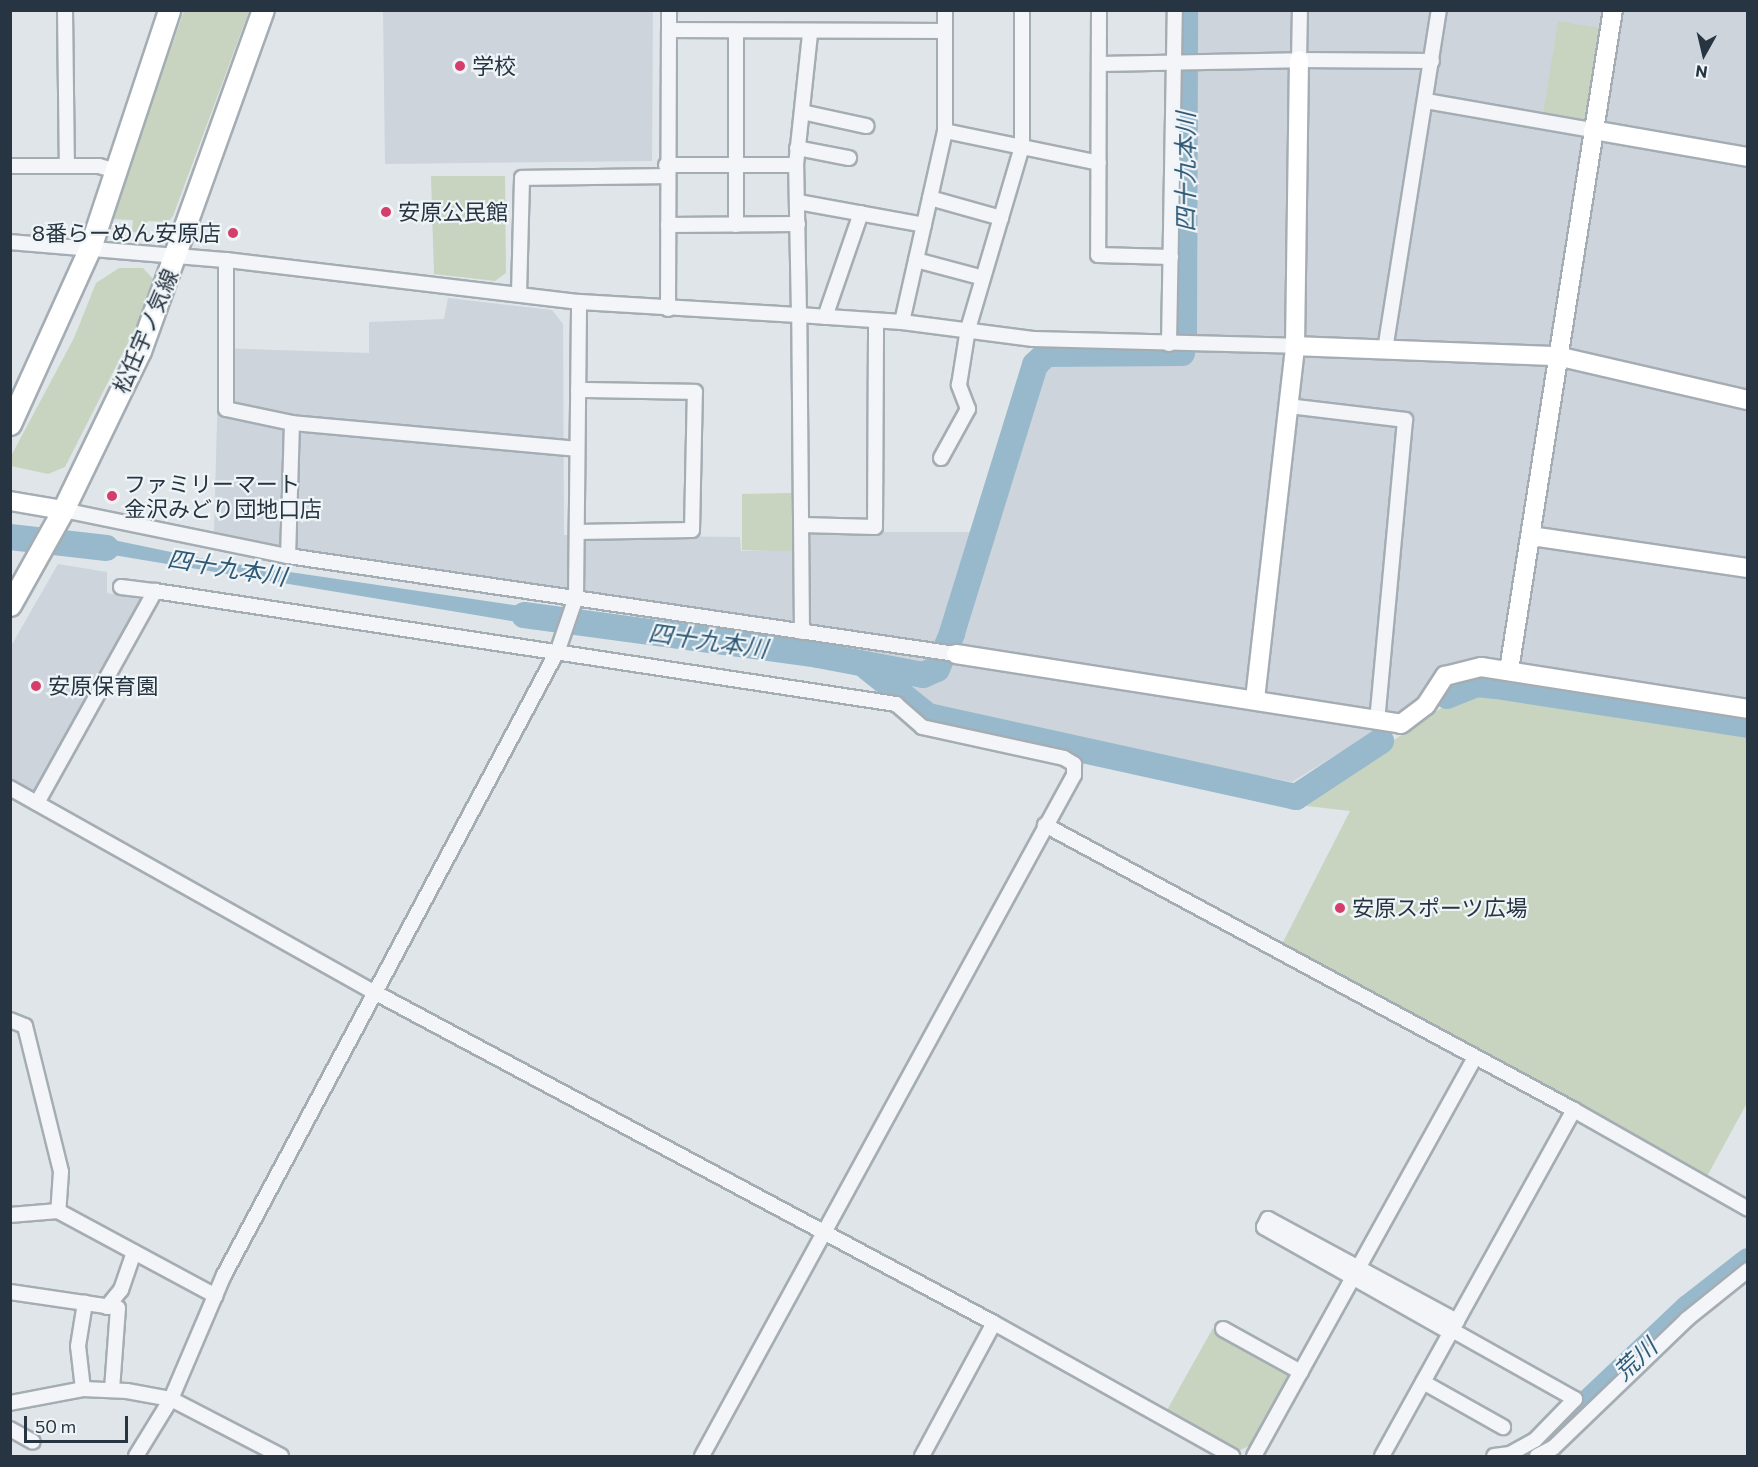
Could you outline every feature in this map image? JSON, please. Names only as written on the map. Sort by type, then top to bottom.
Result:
[{"type":"main road","points":[[10,424],[90,248],[169,10]]},
{"type":"main road","name":"松任宇ノ気線","points":[[10,605],[63,510],[140,351],[177,255],[263,10]]},
{"type":"street","points":[[65,10],[67,166]]},
{"type":"street","points":[[668,309],[666,170],[669,10]]},
{"type":"street","points":[[902,322],[945,131],[945,10]]},
{"type":"street","points":[[941,458],[968,409],[958,385],[968,329],[1022,147],[1023,10]]},
{"type":"street","points":[[1099,10],[1098,255],[1171,257]]},
{"type":"street","points":[[1169,344],[1175,10]]},
{"type":"street","points":[[1255,699],[1295,346],[1300,10]]},
{"type":"street","points":[[1385,350],[1439,10]]},
{"type":"street","points":[[1509,670],[1613,10]]},
{"type":"street","points":[[669,30],[810,33],[945,31]]},
{"type":"street","points":[[736,32],[736,225]]},
{"type":"street","points":[[802,632],[796,165],[810,33]]},
{"type":"street","points":[[1099,64],[1299,60],[1432,61]]},
{"type":"street","points":[[1426,101],[1748,157]]},
{"type":"street","points":[[802,112],[866,126]]},
{"type":"street","points":[[945,131],[1099,163]]},
{"type":"street","points":[[797,148],[849,158]]},
{"type":"street","points":[[519,294],[522,177],[736,165],[796,165]]},
{"type":"street","points":[[10,166],[67,166],[117,171]]},
{"type":"street","points":[[930,198],[1001,218]]},
{"type":"street","points":[[798,202],[924,225]]},
{"type":"street","points":[[825,317],[861,213]]},
{"type":"street","points":[[668,225],[798,224]]},
{"type":"street","points":[[10,242],[226,260],[579,302],[902,322],[1033,339],[1557,356],[1748,400]]},
{"type":"street","points":[[226,260],[226,409],[292,423],[577,449]]},
{"type":"street","points":[[916,260],[983,278]]},
{"type":"street","points":[[136,1456],[171,1399],[216,1296],[374,992],[560,645],[576,597],[579,302]]},
{"type":"street","points":[[802,525],[875,527],[876,321]]},
{"type":"street","points":[[577,532],[692,531],[695,392],[578,390]]},
{"type":"street","points":[[1288,406],[1405,420],[1377,721]]},
{"type":"street","points":[[288,556],[292,423]]},
{"type":"street","points":[[10,501],[288,556],[1255,699],[1401,724],[1426,705],[1445,676],[1481,667],[1748,709]]},
{"type":"street","points":[[1531,536],[1748,568]]},
{"type":"street","points":[[121,587],[560,645],[896,704],[922,727],[1064,758],[1074,764],[1074,775],[702,1456]]},
{"type":"street","points":[[37,803],[155,591]]},
{"type":"street","points":[[10,788],[374,992],[825,1231],[1232,1456]]},
{"type":"street","points":[[1045,825],[1574,1110],[1748,1209]]},
{"type":"street","points":[[10,1020],[25,1026],[56,1149],[61,1172],[58,1211]]},
{"type":"street","points":[[1254,1456],[1475,1057]]},
{"type":"street","points":[[1382,1456],[1574,1110]]},
{"type":"street","points":[[10,1215],[58,1211],[216,1296]]},
{"type":"street","points":[[1356,1273],[1264,1227],[1268,1219],[1356,1273],[1575,1399],[1544,1432],[1510,1454],[1494,1456]]},
{"type":"street","points":[[107,1307],[121,1290],[134,1252]]},
{"type":"street","points":[[1538,1456],[1554,1451],[1687,1319],[1748,1270]]},
{"type":"street","points":[[10,1292],[118,1308],[112,1390]]},
{"type":"street","points":[[83,1389],[78,1346],[85,1303]]},
{"type":"street","points":[[922,1456],[994,1323]]},
{"type":"street","points":[[1223,1329],[1301,1372]]},
{"type":"street","points":[[1423,1382],[1503,1427]]},
{"type":"street","points":[[10,1403],[83,1389],[112,1390],[171,1399],[281,1456]]},
{"type":"street","points":[[10,1429],[33,1443]]},
{"type":"street","points":[[1544,1432],[1554,1451]]},
{"type":"shaded area","points":[[383,11],[653,11],[652,161],[385,164]]},
{"type":"shaded area","points":[[1175,11],[1747,11],[1747,703],[1444,671],[1432,679],[1423,697],[1399,716],[1292,782],[932,711],[821,627],[265,546],[214,532],[219,348],[369,353],[369,322],[444,319],[448,298],[552,310],[563,324],[564,535],[740,537],[741,551],[804,549],[808,532],[973,532],[1034,356],[1049,350],[1166,349]]},
{"type":"shaded area","points":[[58,564],[107,572],[107,593],[141,599],[41,788],[31,791],[11,780],[11,646]]},
{"type":"green space","points":[[184,11],[249,11],[173,216],[168,222],[148,221],[145,233],[132,232],[133,220],[111,219]]},
{"type":"green space","points":[[1558,21],[1599,28],[1584,121],[1543,115]]},
{"type":"green space","points":[[431,176],[505,176],[506,273],[495,281],[434,274]]},
{"type":"green space","points":[[119,268],[143,268],[154,280],[141,317],[65,467],[48,474],[11,466],[11,456],[74,338],[96,283]]},
{"type":"green space","points":[[794,493],[794,551],[742,550],[742,494]]},
{"type":"green space","points":[[1475,689],[1747,732],[1747,1103],[1705,1180],[1281,946],[1350,811],[1298,805],[1450,702]]},
{"type":"green space","points":[[1213,1328],[1293,1371],[1251,1445],[1240,1450],[1167,1410]]},
{"type":"water","points":[[10,531],[34,531],[33,545],[11,546]]},
{"type":"water","points":[[85,534],[209,560],[561,612],[553,628],[65,547]]},
{"type":"waterway","name":"四十九本川","points":[[1184,334],[1185,10]]},
{"type":"waterway","name":"四十九本川","points":[[524,615],[818,655],[923,675],[937,669],[952,633],[1035,365],[1046,354],[1182,353]]},
{"type":"waterway","name":"四十九本川","points":[[10,537],[106,548]]},
{"type":"waterway","points":[[867,667],[928,716],[1296,797],[1381,741]]},
{"type":"waterway","points":[[1447,696],[1476,684],[1748,725]]},
{"type":"waterway","name":"荒川","points":[[1523,1456],[1544,1444],[1688,1308],[1748,1261]]},
{"type":"place","name":"学校","points":[[460,66]]},
{"type":"place","name":"安原公民館","points":[[386,212]]},
{"type":"place","name":"8番らーめん安原店","points":[[233,233]]},
{"type":"place","name":"ファミリーマート 金沢みどり団地口店","points":[[112,496]]},
{"type":"place","name":"安原保育園","points":[[36,686]]},
{"type":"place","name":"安原スポーツ広場","points":[[1340,908]]}]
